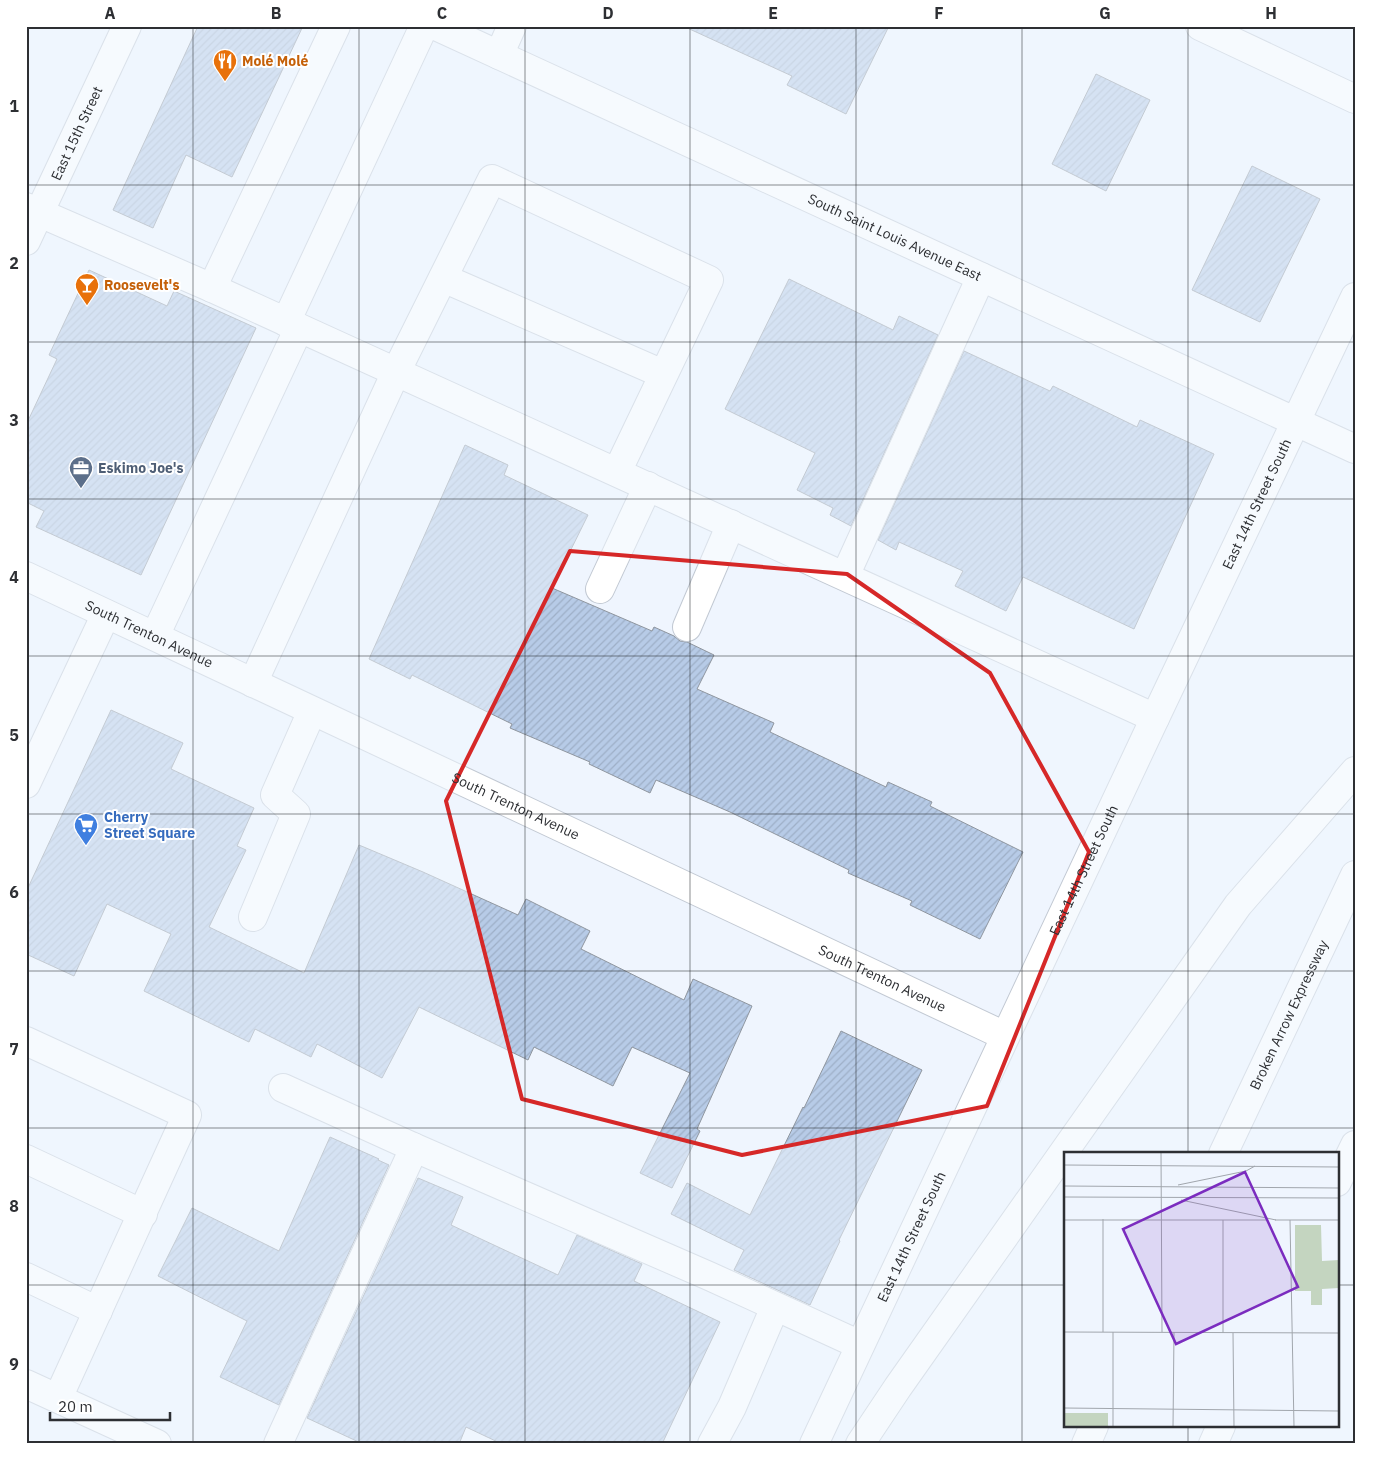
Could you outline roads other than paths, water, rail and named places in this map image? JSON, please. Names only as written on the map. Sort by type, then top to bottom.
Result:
[{"type":"main road","name":"East 15th Street","points":[[26,241],[33,210],[127,26]]},
{"type":"main road","points":[[212,288],[336,26]]},
{"type":"main road","points":[[154,636],[424,26]]},
{"type":"main road","name":"South Saint Louis Avenue East","points":[[436,26],[1355,449]]},
{"type":"main road","points":[[499,55],[512,26]]},
{"type":"main road","points":[[1200,26],[1355,99]]},
{"type":"main road","points":[[253,683],[396,372],[492,180],[709,280],[617,472]]},
{"type":"main road","points":[[33,210],[212,288],[1155,718]]},
{"type":"main road","points":[[845,576],[981,277]]},
{"type":"main road","points":[[443,278],[663,374]]},
{"type":"main road","name":"East 14th Street South","points":[[814,1444],[1355,297]]},
{"type":"main road","points":[[600,589],[648,486]]},
{"type":"main road","points":[[687,627],[732,524]]},
{"type":"main road","name":"South Trenton Avenue","points":[[26,576],[1005,1036]]},
{"type":"main road","points":[[26,784],[106,614]]},
{"type":"main road","points":[[253,917],[296,814],[276,794],[312,711]]},
{"type":"main road","points":[[860,1444],[898,1387],[1238,905],[1355,771]]},
{"type":"main road","name":"Broken Arrow Expressway","points":[[1224,1152],[1355,876]]},
{"type":"main road","points":[[26,1041],[187,1115],[58,1398]]},
{"type":"main road","points":[[283,1088],[700,1272],[860,1345]]},
{"type":"main road","points":[[1338,1180],[1355,1145]]},
{"type":"main road","points":[[278,1444],[413,1147]]},
{"type":"main road","points":[[26,1159],[142,1214]]},
{"type":"main road","points":[[26,1277],[98,1311]]},
{"type":"main road","points":[[712,1444],[732,1407],[775,1307]]},
{"type":"main road","points":[[26,1384],[157,1444]]},
{"type":"main road","points":[[1086,1444],[1093,1428]]},
{"type":"main road","points":[[1213,1444],[1220,1428]]},
{"type":"place","name":"Molé Molé","points":[[225,82]]},
{"type":"place","name":"Roosevelt's","points":[[87,306]]},
{"type":"place","name":"Eskimo Joe's","points":[[81,489]]},
{"type":"place","name":"Cherry Street Square","points":[[86,846]]}]
